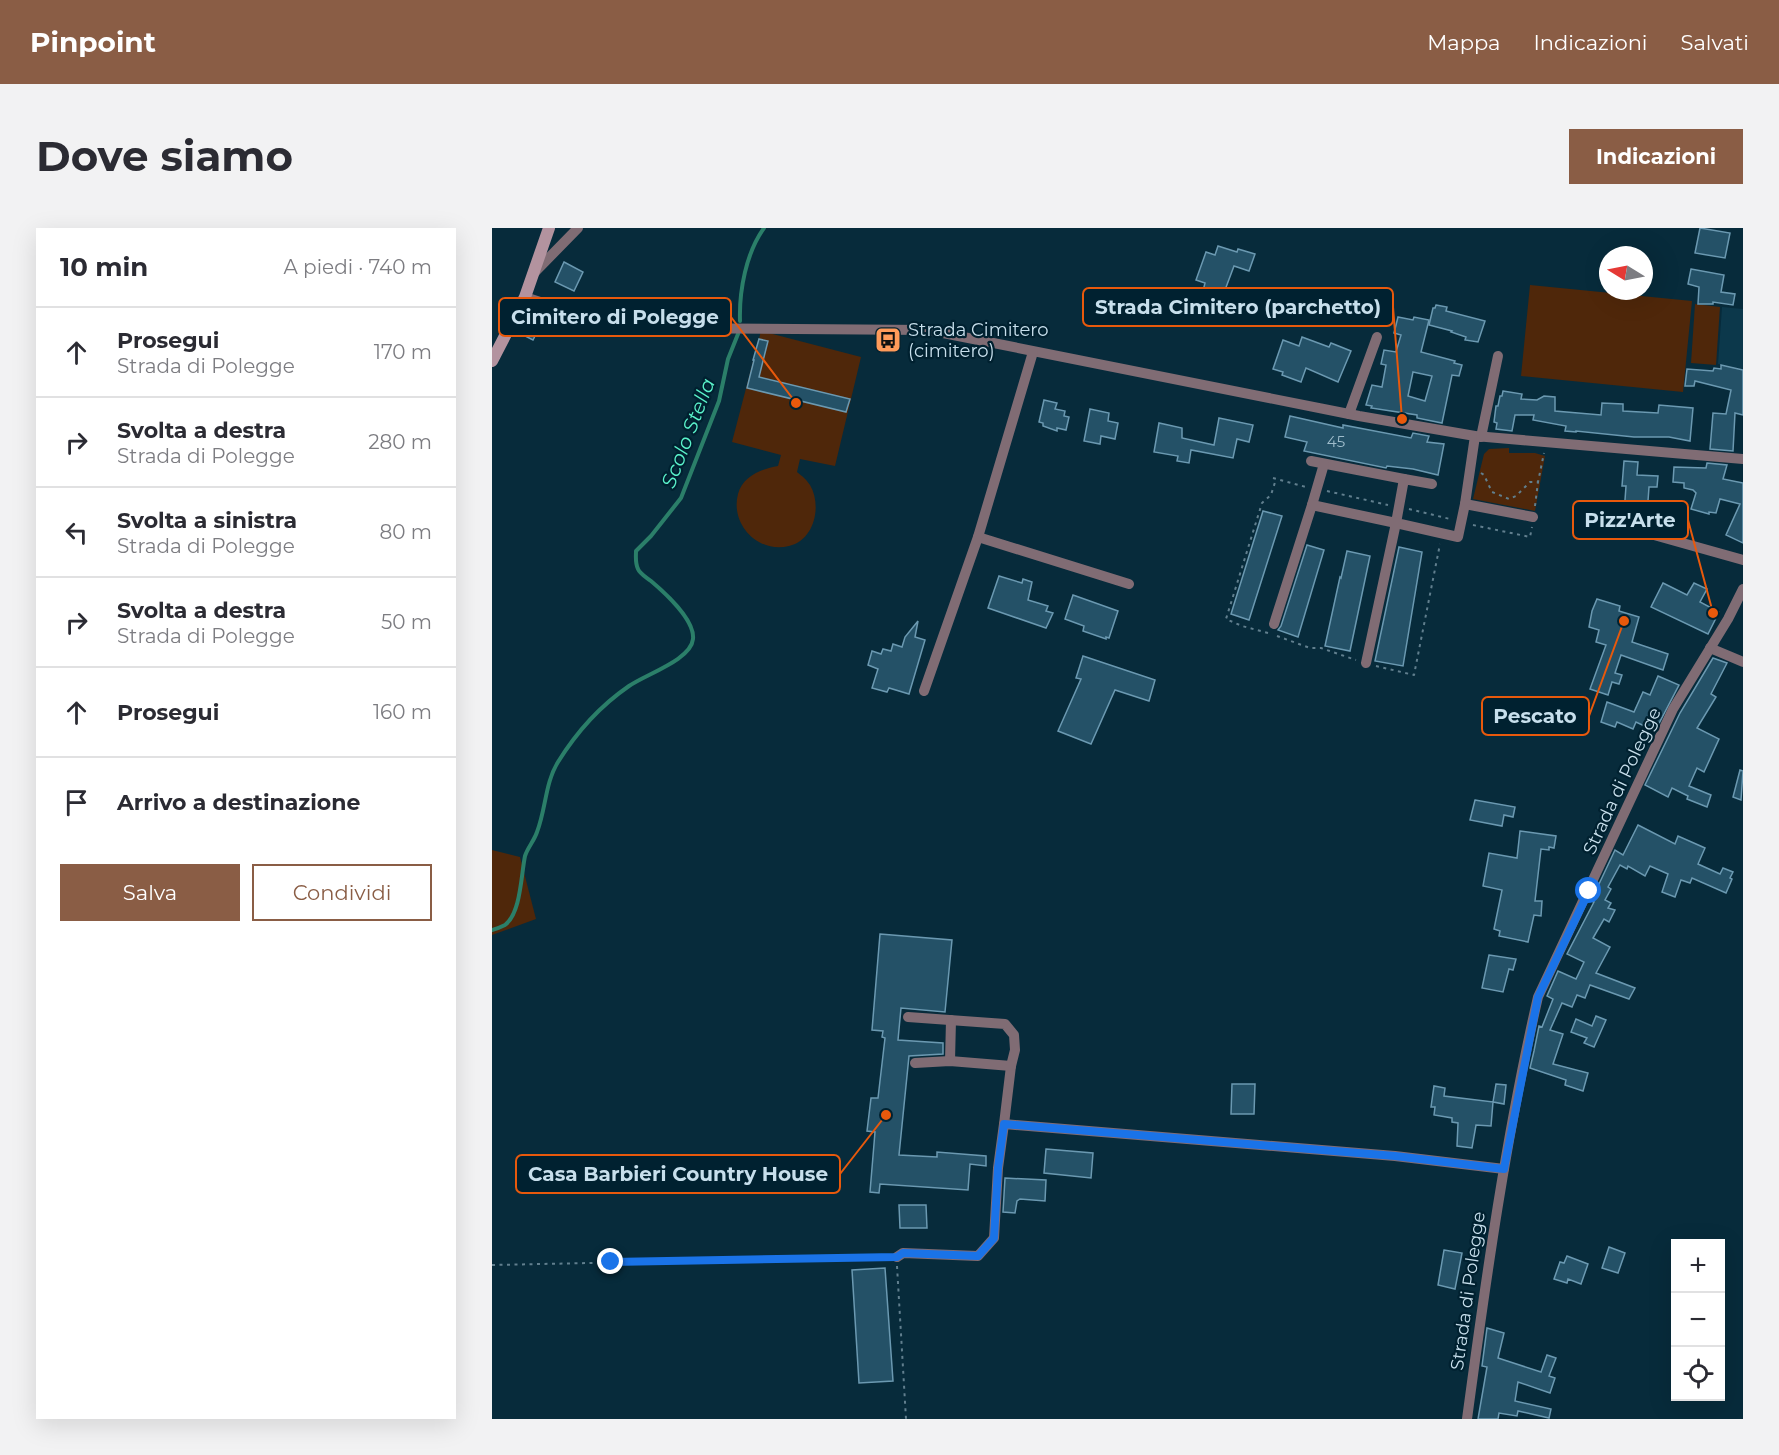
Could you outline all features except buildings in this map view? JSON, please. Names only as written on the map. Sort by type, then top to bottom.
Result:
[{"type":"main road","points":[[492,361],[525,297],[549,228]]},
{"type":"street","points":[[534,273],[578,228]]},
{"type":"street","points":[[525,297],[604,323],[658,328],[928,330],[1349,414],[1478,437],[1743,459]]},
{"type":"street","points":[[1349,414],[1377,337]]},
{"type":"street","points":[[924,691],[978,537],[1033,352]]},
{"type":"street","points":[[1312,505],[1458,537],[1470,469],[1498,356]]},
{"type":"street","points":[[1311,461],[1432,484]]},
{"type":"street","points":[[1274,624],[1324,464]]},
{"type":"street","points":[[1366,663],[1404,479]]},
{"type":"street","points":[[1465,504],[1533,517]]},
{"type":"street","points":[[1654,535],[1743,560]]},
{"type":"street","points":[[978,537],[1129,584]]},
{"type":"street","name":"Strada di Polegge","points":[[1467,1419],[1491,1244],[1538,997],[1673,709],[1743,589]]},
{"type":"street","points":[[1710,648],[1743,662]]},
{"type":"street","points":[[897,1257],[903,1253],[978,1256],[994,1238],[998,1168],[1015,1050],[1014,1035],[1005,1024],[908,1017]]},
{"type":"street","points":[[950,1061],[951,1020]]},
{"type":"street","points":[[915,1062],[950,1061],[1011,1066]]},
{"type":"street","points":[[1004,1124],[1395,1156],[1504,1169]]},
{"type":"path","points":[[1533,517],[1546,441]]},
{"type":"path","points":[[1470,469],[1484,475],[1492,492],[1509,499],[1516,496],[1530,482],[1538,482]]},
{"type":"path","points":[[1276,479],[1271,495],[1262,503],[1226,619],[1242,626],[1284,637],[1310,648],[1321,648],[1366,663],[1414,675],[1442,533]]},
{"type":"path","points":[[492,1265],[897,1257],[906,1419]]},
{"type":"shaded area","points":[[1530,285],[1599,292],[1599,300],[1653,300],[1653,297],[1692,301],[1683,392],[1521,376]]},
{"type":"shaded area","points":[[1695,304],[1720,307],[1716,365],[1691,363]]},
{"type":"shaded area","points":[[1722,307],[1743,309],[1743,369],[1718,364]]},
{"type":"shaded area","points":[[761,331],[861,357],[835,466],[800,459],[797,472],[810,485],[814,493],[814,521],[805,537],[789,546],[778,547],[757,541],[742,526],[738,516],[738,494],[744,482],[759,471],[778,466],[781,455],[732,442]]},
{"type":"shaded area","points":[[1509,448],[1509,453],[1535,453],[1545,456],[1535,511],[1473,499],[1484,454],[1489,449]]},
{"type":"shaded area","points":[[492,850],[520,857],[536,919],[492,935]]},
{"type":"waterway","name":"Scolo Stella","points":[[740,321],[741,297],[748,261],[764,228]]},
{"type":"waterway","name":"Scolo Stella","points":[[492,930],[505,925],[514,912],[520,893],[525,856],[536,835],[554,770],[565,751],[581,730],[608,702],[637,681],[685,654],[690,647],[693,639],[689,623],[671,599],[639,571],[636,551],[681,498],[719,401],[728,359],[738,334]]},
{"type":"place","name":"Strada Cimitero (cimitero)","points":[[888,340]]},
{"type":"place","name":"Cimitero di Polegge","points":[[796,403]]},
{"type":"place","name":"Strada Cimitero (parchetto)","points":[[1402,419]]},
{"type":"place","name":"Pizz'Arte","points":[[1713,613]]},
{"type":"place","name":"Pescato","points":[[1624,621]]},
{"type":"place","name":"Casa Barbieri Country House","points":[[886,1115]]},
{"type":"route","points":[[611,1262],[897,1257],[903,1253],[978,1256],[994,1238],[998,1168],[1004,1124],[1395,1156],[1504,1169],[1538,997],[1589,891]]}]
